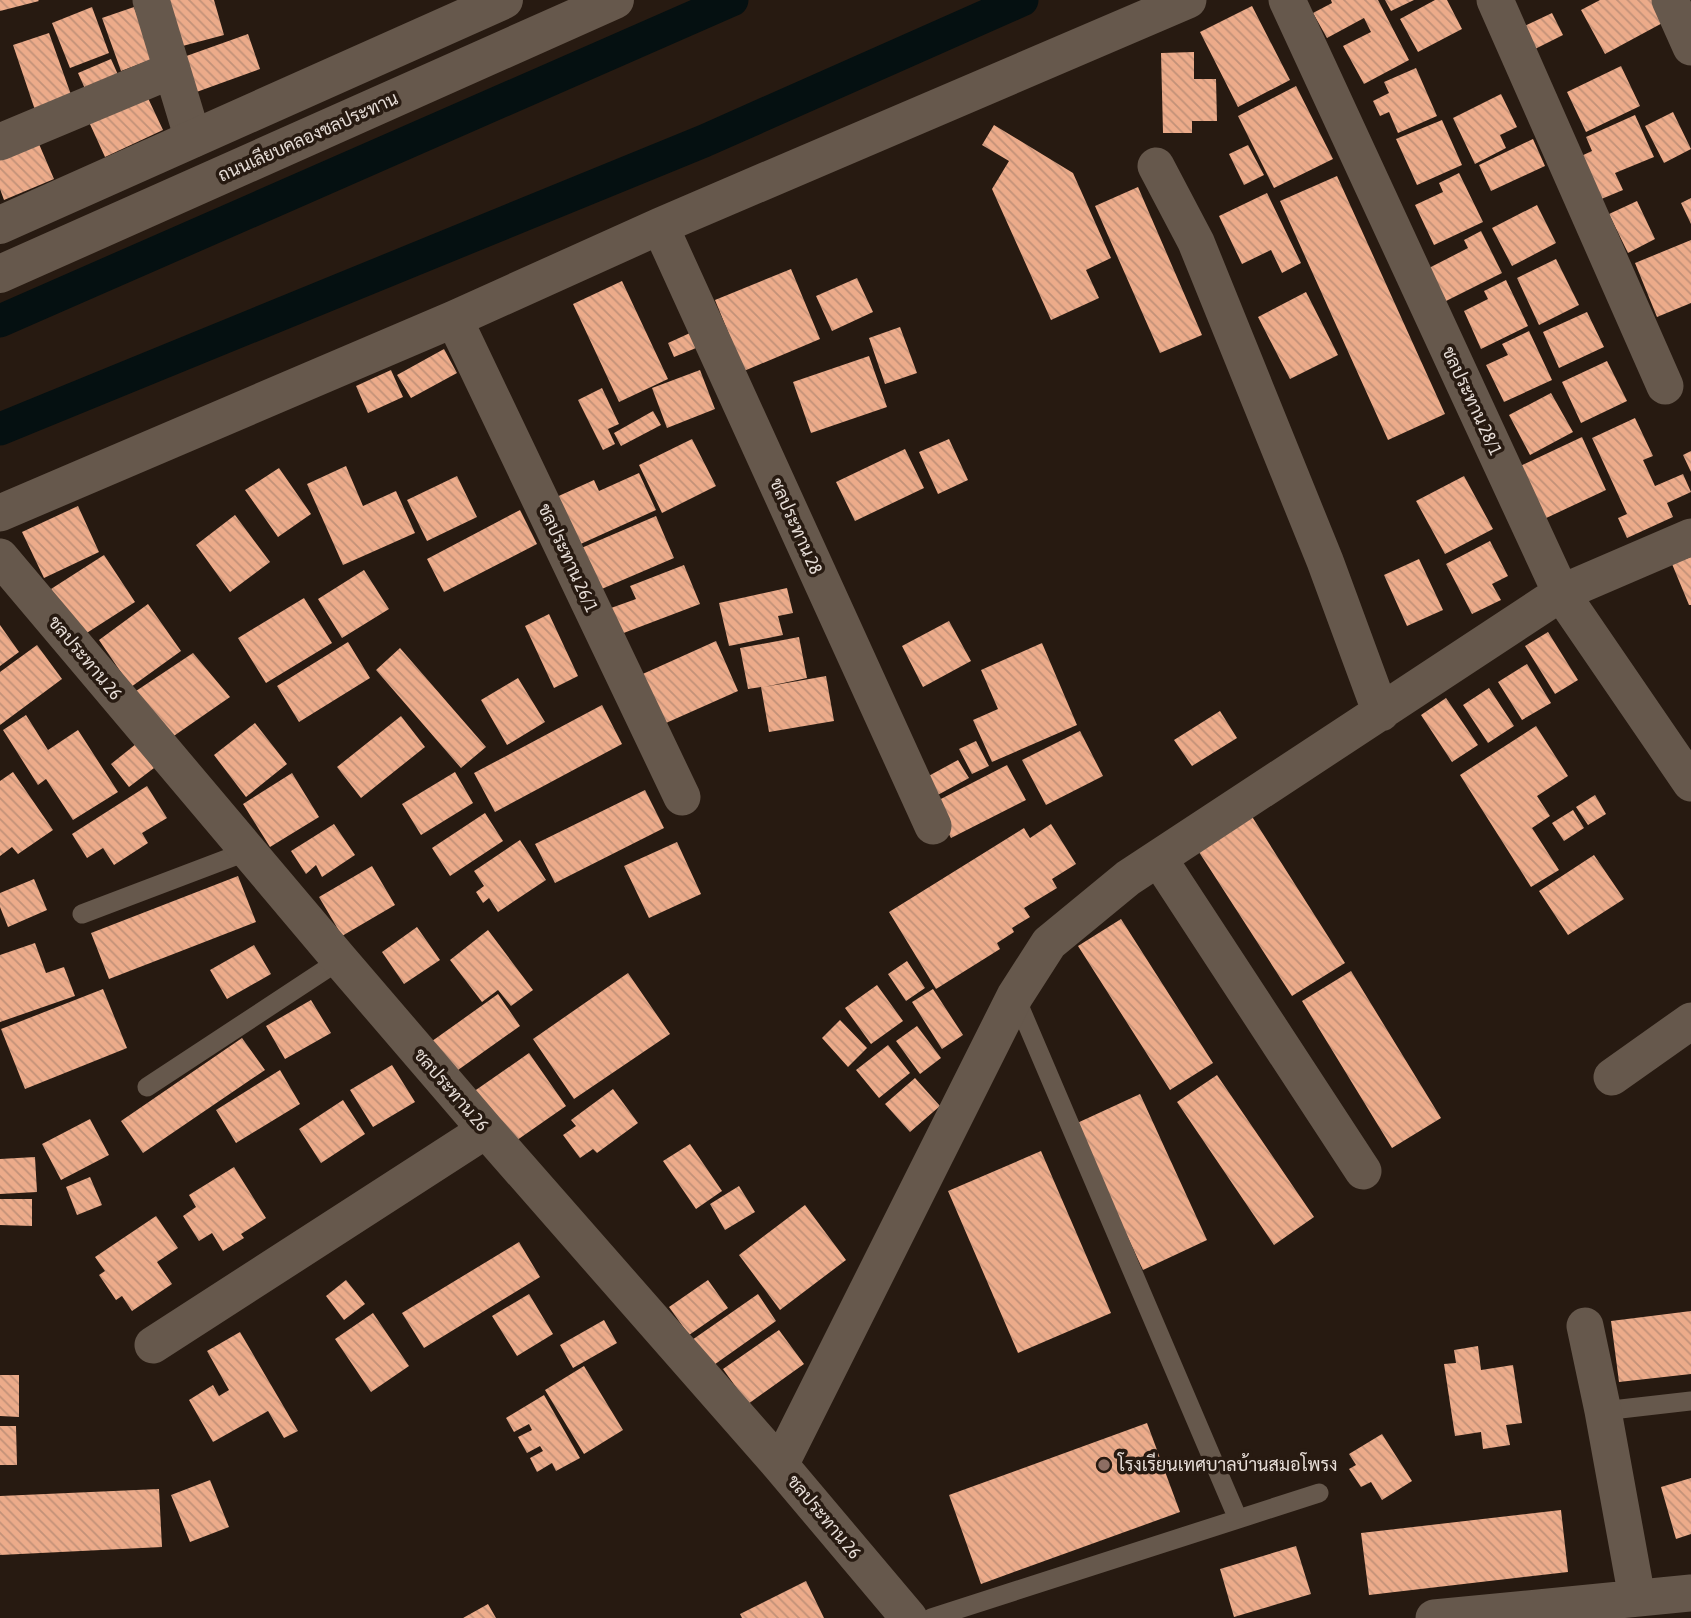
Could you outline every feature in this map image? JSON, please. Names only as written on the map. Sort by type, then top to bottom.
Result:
[{"type":"street","points":[[151,0],[193,139]]},
{"type":"street","name":"ถนนเลียบคลองชลประทาน","points":[[0,274],[615,0]]},
{"type":"street","points":[[0,513],[1188,0]]},
{"type":"street","name":"ชลประทาน 28/1","points":[[1287,0],[1561,593],[1691,783]]},
{"type":"street","points":[[1495,0],[1665,386]]},
{"type":"street","points":[[1670,0],[1691,47]]},
{"type":"street","points":[[0,225],[487,3]]},
{"type":"street","points":[[0,142],[172,70]]},
{"type":"street","points":[[1156,166],[1196,242],[1325,561],[1381,713]]},
{"type":"street","name":"ชลประทาน 28","points":[[660,226],[933,826]]},
{"type":"street","name":"ชลประทาน 26/1","points":[[454,319],[682,797]]},
{"type":"street","points":[[780,1465],[1015,996],[1049,943],[1128,878],[1561,593],[1691,537]]},
{"type":"street","name":"ชลประทาน 26","points":[[0,557],[340,960],[780,1465],[909,1618]]},
{"type":"street","points":[[1158,859],[1363,1171]]},
{"type":"street","points":[[1612,1077],[1691,1021]]},
{"type":"street","points":[[153,1345],[486,1130]]},
{"type":"street","points":[[1585,1326],[1637,1598]]},
{"type":"street","points":[[1434,1618],[1691,1592]]},
{"type":"lane","points":[[82,914],[248,851]]},
{"type":"lane","points":[[147,1087],[340,960]]},
{"type":"lane","points":[[1015,996],[1238,1519]]},
{"type":"lane","points":[[1603,1411],[1691,1401]]},
{"type":"lane","points":[[931,1618],[1319,1493]]},
{"type":"building","points":[[0,0],[38,0],[39,1],[0,11]]},
{"type":"building","points":[[161,0],[214,0],[224,35],[175,48]]},
{"type":"building","points":[[1331,0],[1378,0],[1409,60],[1364,84],[1343,46],[1371,32],[1364,18],[1327,38],[1313,13],[1332,3]]},
{"type":"building","points":[[1385,0],[1414,0],[1391,11]]},
{"type":"building","points":[[1435,0],[1447,0],[1462,29],[1418,52],[1400,19]]},
{"type":"building","points":[[1600,0],[1657,0],[1668,20],[1605,54],[1581,10]]},
{"type":"building","points":[[1252,6],[1290,80],[1238,107],[1200,32]]},
{"type":"building","points":[[92,7],[109,53],[70,68],[52,23]]},
{"type":"building","points":[[134,7],[153,59],[121,71],[102,18]]},
{"type":"building","points":[[1552,13],[1563,35],[1531,51],[1520,28]]},
{"type":"building","points":[[49,33],[74,103],[37,116],[13,45]]},
{"type":"building","points":[[248,34],[260,69],[191,94],[178,59]]},
{"type":"building","points":[[1194,52],[1194,79],[1216,79],[1217,121],[1192,121],[1192,133],[1163,133],[1161,53]]},
{"type":"building","points":[[111,59],[119,77],[86,91],[78,73]]},
{"type":"building","points":[[1621,66],[1640,106],[1586,132],[1567,92]]},
{"type":"building","points":[[1416,68],[1437,116],[1398,133],[1389,112],[1380,116],[1373,101],[1389,93],[1384,82]]},
{"type":"building","points":[[1296,86],[1333,159],[1274,188],[1238,116]]},
{"type":"building","points":[[1501,94],[1517,127],[1500,135],[1506,148],[1475,164],[1453,118]]},
{"type":"building","points":[[147,96],[163,130],[105,157],[89,122]]},
{"type":"building","points":[[1673,112],[1691,149],[1664,163],[1645,126]]},
{"type":"building","points":[[1635,115],[1654,157],[1615,173],[1623,190],[1599,200],[1579,157],[1592,151],[1586,137]]},
{"type":"building","points":[[1442,120],[1462,165],[1417,185],[1396,139]]},
{"type":"building","points":[[994,125],[1073,173],[1111,258],[1086,270],[1099,298],[1051,320],[992,189],[1009,161],[982,145]]},
{"type":"building","points":[[1533,139],[1545,166],[1491,191],[1479,165]]},
{"type":"building","points":[[39,144],[54,179],[4,200],[0,189],[0,160]]},
{"type":"building","points":[[1248,145],[1264,175],[1244,185],[1229,154]]},
{"type":"building","points":[[1459,173],[1483,222],[1434,245],[1415,205],[1443,192],[1439,183]]},
{"type":"building","points":[[1337,176],[1445,414],[1388,440],[1280,201]]},
{"type":"building","points":[[1138,187],[1202,335],[1160,353],[1095,206]]},
{"type":"building","points":[[1267,193],[1301,263],[1282,273],[1271,250],[1242,264],[1219,216]]},
{"type":"building","points":[[1691,198],[1691,224],[1681,203]]},
{"type":"building","points":[[1637,201],[1655,239],[1628,253],[1609,214]]},
{"type":"building","points":[[1537,205],[1556,243],[1512,266],[1492,228]]},
{"type":"building","points":[[1481,231],[1502,273],[1446,301],[1429,268],[1468,248],[1464,240]]},
{"type":"building","points":[[1691,240],[1691,303],[1657,317],[1635,263]]},
{"type":"building","points":[[1556,259],[1579,305],[1539,325],[1517,278]]},
{"type":"building","points":[[791,269],[820,339],[744,371],[715,300]]},
{"type":"building","points":[[857,278],[873,312],[832,331],[816,296]]},
{"type":"building","points":[[1506,280],[1528,326],[1481,349],[1464,311],[1488,299],[1484,291]]},
{"type":"building","points":[[622,281],[668,379],[619,402],[573,304]]},
{"type":"building","points":[[1306,292],[1338,355],[1290,379],[1258,317]]},
{"type":"building","points":[[1587,312],[1604,347],[1559,368],[1543,332]]},
{"type":"building","points":[[900,327],[917,373],[885,384],[869,338]]},
{"type":"building","points":[[1529,331],[1552,380],[1504,402],[1486,365],[1508,355],[1502,344]]},
{"type":"building","points":[[690,333],[696,348],[674,357],[668,343]]},
{"type":"building","points":[[444,349],[457,373],[411,398],[397,375]]},
{"type":"building","points":[[869,356],[887,407],[811,433],[793,382]]},
{"type":"building","points":[[1607,361],[1627,401],[1581,423],[1562,382]]},
{"type":"building","points":[[391,370],[403,397],[368,413],[356,386]]},
{"type":"building","points":[[700,370],[715,409],[667,428],[652,388]]},
{"type":"building","points":[[602,388],[619,424],[608,429],[615,444],[603,450],[578,400]]},
{"type":"building","points":[[1551,393],[1573,432],[1530,455],[1509,415]]},
{"type":"building","points":[[653,411],[661,425],[621,446],[614,433]]},
{"type":"building","points":[[1635,418],[1653,456],[1643,460],[1655,486],[1683,474],[1691,492],[1667,503],[1673,517],[1627,538],[1618,518],[1627,514],[1592,438]]},
{"type":"building","points":[[1582,437],[1606,490],[1542,520],[1518,467]]},
{"type":"building","points":[[692,439],[716,486],[662,513],[639,465]]},
{"type":"building","points":[[949,439],[968,480],[938,494],[919,452]]},
{"type":"building","points":[[905,449],[924,488],[855,521],[836,482]]},
{"type":"building","points":[[1691,451],[1691,472],[1683,455]]},
{"type":"building","points":[[346,466],[363,506],[396,491],[415,533],[343,565],[307,484]]},
{"type":"building","points":[[279,468],[311,514],[278,537],[245,490]]},
{"type":"building","points":[[639,473],[656,510],[574,547],[552,499],[594,480],[599,491]]},
{"type":"building","points":[[457,476],[477,517],[427,541],[407,500]]},
{"type":"building","points":[[1464,476],[1493,529],[1445,554],[1416,501]]},
{"type":"building","points":[[78,506],[99,552],[44,578],[22,532]]},
{"type":"building","points":[[520,510],[537,544],[444,592],[427,559]]},
{"type":"building","points":[[235,515],[270,562],[230,592],[196,545]]},
{"type":"building","points":[[656,516],[674,558],[597,591],[579,549]]},
{"type":"building","points":[[1490,541],[1508,576],[1492,584],[1501,600],[1472,614],[1446,564]]},
{"type":"building","points":[[104,555],[135,602],[82,636],[51,589]]},
{"type":"building","points":[[1691,557],[1691,605],[1689,605],[1672,564]]},
{"type":"building","points":[[1419,559],[1443,610],[1407,626],[1384,575]]},
{"type":"building","points":[[684,565],[700,604],[621,634],[611,608],[636,599],[630,586]]},
{"type":"building","points":[[364,570],[389,609],[342,638],[318,599]]},
{"type":"building","points":[[787,588],[793,613],[778,616],[783,635],[729,646],[719,603]]},
{"type":"building","points":[[304,598],[332,643],[266,683],[238,638]]},
{"type":"building","points":[[148,604],[181,651],[131,687],[99,640]]},
{"type":"building","points":[[549,614],[578,676],[554,688],[525,626]]},
{"type":"building","points":[[949,621],[971,661],[923,687],[902,646]]},
{"type":"building","points":[[0,625],[19,652],[0,666]]},
{"type":"building","points":[[1548,632],[1578,680],[1555,694],[1525,646]]},
{"type":"building","points":[[799,637],[807,678],[764,687],[826,676],[834,721],[769,732],[761,687],[748,689],[740,648]]},
{"type":"building","points":[[716,641],[738,691],[657,727],[636,677]]},
{"type":"building","points":[[348,642],[370,678],[299,722],[277,686]]},
{"type":"building","points":[[1042,643],[1077,725],[992,762],[973,720],[998,709],[981,670]]},
{"type":"building","points":[[37,645],[62,679],[0,725],[0,672]]},
{"type":"building","points":[[400,648],[486,747],[461,768],[376,670]]},
{"type":"building","points":[[193,653],[230,697],[168,740],[136,691]]},
{"type":"building","points":[[1527,664],[1551,703],[1522,720],[1498,682]]},
{"type":"building","points":[[518,678],[545,722],[507,745],[481,700]]},
{"type":"building","points":[[1489,688],[1514,726],[1488,743],[1463,705]]},
{"type":"building","points":[[1446,698],[1478,745],[1452,762],[1421,715]]},
{"type":"building","points":[[602,705],[622,744],[495,812],[474,773]]},
{"type":"building","points":[[1220,711],[1237,738],[1192,766],[1174,740]]},
{"type":"building","points":[[26,715],[48,750],[78,730],[118,792],[73,820],[46,779],[38,785],[3,730]]},
{"type":"building","points":[[401,716],[425,747],[361,798],[337,767]]},
{"type":"building","points":[[255,723],[287,764],[246,797],[214,755]]},
{"type":"building","points":[[1536,726],[1568,776],[1537,796],[1550,816],[1532,828],[1559,870],[1531,887],[1460,775]]},
{"type":"building","points":[[1080,731],[1103,776],[1046,805],[1022,760]]},
{"type":"building","points":[[976,741],[989,766],[972,774],[959,749]]},
{"type":"building","points":[[136,744],[154,768],[129,787],[111,764]]},
{"type":"building","points":[[958,760],[969,778],[934,797],[923,779]]},
{"type":"building","points":[[1007,765],[1026,800],[951,838],[933,803]]},
{"type":"building","points":[[13,772],[53,830],[18,854],[12,847],[0,856],[0,781]]},
{"type":"building","points":[[455,772],[473,803],[421,835],[402,804]]},
{"type":"building","points":[[292,773],[319,817],[270,847],[243,804]]},
{"type":"building","points":[[147,786],[167,818],[142,833],[148,843],[114,865],[103,848],[87,858],[72,834]]},
{"type":"building","points":[[645,790],[664,828],[555,883],[535,844]]},
{"type":"building","points":[[1595,795],[1606,814],[1588,825],[1576,807]]},
{"type":"building","points":[[1573,810],[1584,828],[1564,841],[1552,823]]},
{"type":"building","points":[[485,813],[503,841],[450,876],[432,848]]},
{"type":"building","points":[[1251,815],[1345,963],[1292,996],[1197,849]]},
{"type":"building","points":[[334,824],[355,855],[322,877],[316,865],[306,874],[291,851]]},
{"type":"building","points":[[1051,824],[1076,864],[1052,879],[1057,888],[1024,908],[1030,917],[1012,928],[1014,932],[997,943],[1000,949],[936,989],[889,912],[1024,828],[1030,838]]},
{"type":"building","points":[[520,840],[546,880],[498,912],[489,898],[483,903],[476,892],[484,886],[474,871]]},
{"type":"building","points":[[677,842],[701,894],[649,918],[624,866]]},
{"type":"building","points":[[1594,855],[1624,899],[1568,935],[1539,891]]},
{"type":"building","points":[[372,866],[395,905],[342,936],[319,897]]},
{"type":"building","points":[[238,876],[256,922],[109,979],[91,933]]},
{"type":"building","points":[[34,879],[47,910],[8,927],[0,907],[0,893]]},
{"type":"building","points":[[1121,919],[1213,1063],[1170,1090],[1078,946]]},
{"type":"building","points":[[417,927],[440,960],[404,984],[382,952]]},
{"type":"building","points":[[488,930],[533,990],[511,1006],[498,990],[482,1002],[450,960]]},
{"type":"building","points":[[35,943],[46,973],[64,967],[75,996],[0,1022],[0,955]]},
{"type":"building","points":[[254,945],[271,974],[227,999],[210,970]]},
{"type":"building","points":[[907,961],[925,988],[906,1001],[888,974]]},
{"type":"building","points":[[1351,971],[1441,1118],[1392,1148],[1302,1001]]},
{"type":"building","points":[[628,973],[670,1034],[574,1099],[533,1039]]},
{"type":"building","points":[[877,985],[903,1021],[871,1044],[845,1008]]},
{"type":"building","points":[[103,989],[127,1048],[25,1089],[1,1029]]},
{"type":"building","points":[[933,989],[963,1035],[942,1049],[912,1002]]},
{"type":"building","points":[[498,994],[520,1026],[451,1075],[428,1044]]},
{"type":"building","points":[[311,1000],[331,1033],[285,1059],[266,1026]]},
{"type":"building","points":[[840,1020],[867,1048],[848,1067],[822,1038]]},
{"type":"building","points":[[917,1026],[941,1058],[920,1074],[896,1041]]},
{"type":"building","points":[[242,1038],[265,1070],[143,1153],[121,1121]]},
{"type":"building","points":[[888,1045],[910,1073],[879,1098],[856,1070]]},
{"type":"building","points":[[529,1053],[566,1106],[510,1145],[473,1092]]},
{"type":"building","points":[[392,1065],[415,1102],[373,1127],[350,1090]]},
{"type":"building","points":[[280,1070],[300,1104],[236,1143],[216,1110]]},
{"type":"building","points":[[1217,1075],[1314,1217],[1274,1245],[1177,1102]]},
{"type":"building","points":[[915,1078],[940,1106],[910,1132],[885,1104]]},
{"type":"building","points":[[613,1089],[638,1123],[597,1153],[593,1149],[580,1158],[563,1135],[576,1126],[571,1120]]},
{"type":"building","points":[[1140,1094],[1207,1240],[1143,1270],[1075,1124]]},
{"type":"building","points":[[343,1100],[365,1134],[321,1163],[299,1129]]},
{"type":"building","points":[[90,1119],[109,1155],[61,1180],[42,1144]]},
{"type":"building","points":[[690,1144],[722,1191],[696,1209],[663,1161]]},
{"type":"building","points":[[1041,1151],[1111,1313],[1018,1353],[948,1191]]},
{"type":"building","points":[[35,1157],[37,1192],[0,1194],[0,1159]]},
{"type":"building","points":[[234,1167],[266,1218],[241,1234],[244,1238],[223,1251],[212,1233],[199,1241],[183,1216],[196,1207],[189,1195]]},
{"type":"building","points":[[90,1177],[102,1205],[77,1215],[66,1187]]},
{"type":"building","points":[[739,1186],[755,1212],[725,1230],[710,1204]]},
{"type":"building","points":[[0,1199],[32,1199],[32,1226],[0,1225]]},
{"type":"building","points":[[805,1205],[846,1260],[780,1310],[739,1255]]},
{"type":"building","points":[[156,1216],[178,1248],[157,1262],[172,1284],[132,1311],[122,1296],[116,1300],[99,1275],[105,1271],[95,1257]]},
{"type":"building","points":[[519,1242],[540,1277],[424,1348],[402,1313]]},
{"type":"building","points":[[346,1280],[365,1304],[344,1320],[326,1296]]},
{"type":"building","points":[[708,1280],[728,1308],[689,1335],[669,1307]]},
{"type":"building","points":[[529,1294],[553,1334],[517,1356],[492,1316]]},
{"type":"building","points":[[758,1294],[776,1321],[711,1367],[692,1340]]},
{"type":"building","points":[[1691,1311],[1691,1374],[1619,1382],[1611,1321]]},
{"type":"building","points":[[373,1313],[409,1366],[371,1392],[335,1339]]},
{"type":"building","points":[[604,1320],[617,1343],[573,1368],[560,1345]]},
{"type":"building","points":[[779,1330],[804,1364],[748,1404],[723,1369]]},
{"type":"building","points":[[240,1332],[298,1431],[284,1438],[268,1411],[213,1442],[189,1400],[213,1385],[219,1396],[229,1390],[207,1351]]},
{"type":"building","points":[[1478,1346],[1481,1370],[1513,1365],[1522,1423],[1506,1425],[1510,1445],[1483,1449],[1481,1432],[1455,1436],[1444,1364],[1456,1363],[1454,1350]]},
{"type":"building","points":[[584,1366],[623,1430],[584,1454],[545,1390]]},
{"type":"building","points":[[0,1375],[19,1375],[19,1417],[0,1416]]},
{"type":"building","points":[[544,1395],[580,1458],[556,1471],[552,1463],[537,1472],[530,1458],[543,1451],[540,1446],[527,1453],[518,1437],[532,1430],[529,1424],[514,1432],[506,1418]]},
{"type":"building","points":[[1147,1423],[1180,1512],[981,1584],[949,1495]]},
{"type":"building","points":[[0,1426],[16,1426],[17,1465],[0,1465]]},
{"type":"building","points":[[1382,1434],[1412,1481],[1382,1500],[1371,1482],[1361,1487],[1349,1469],[1356,1465],[1349,1454]]},
{"type":"building","points":[[1691,1478],[1691,1534],[1676,1539],[1661,1487]]},
{"type":"building","points":[[210,1480],[229,1527],[190,1542],[171,1495]]},
{"type":"building","points":[[159,1489],[162,1547],[0,1555],[0,1496]]},
{"type":"building","points":[[1561,1510],[1568,1572],[1369,1595],[1361,1533]]},
{"type":"building","points":[[1296,1546],[1311,1594],[1234,1617],[1220,1569]]},
{"type":"building","points":[[806,1581],[824,1618],[742,1618],[740,1614]]},
{"type":"building","points":[[488,1604],[496,1618],[463,1618]]},
{"type":"waterway","points":[[0,321],[732,0]]},
{"type":"waterway","points":[[0,429],[704,141],[1022,0]]},
{"type":"place","name":"โรงเรียนเทศบาลบ้านสมอโพรง","points":[[1104,1465]]}]
